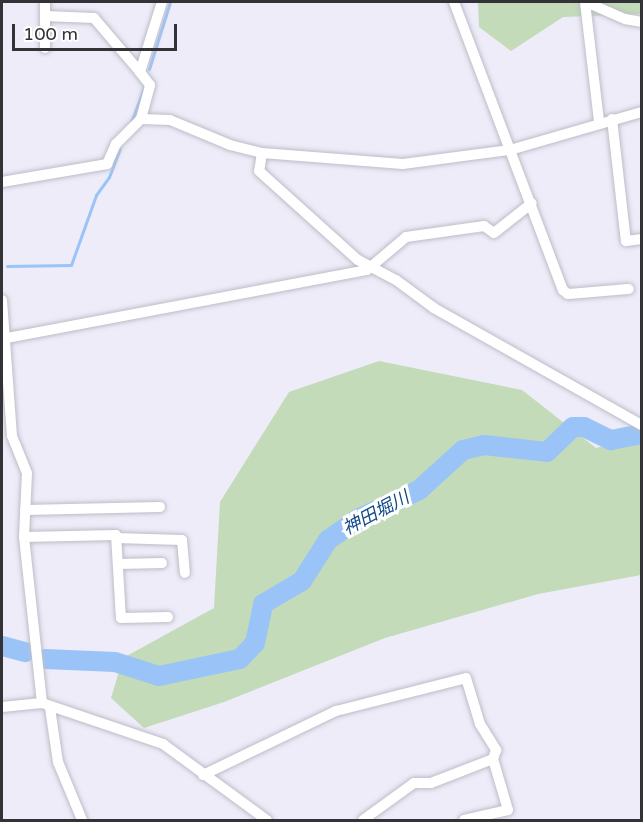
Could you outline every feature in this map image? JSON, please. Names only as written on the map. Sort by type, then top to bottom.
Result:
[{"type":"street","points":[[45,2],[45,48]]},
{"type":"street","points":[[140,72],[162,2]]},
{"type":"street","points":[[454,2],[532,203],[562,290],[568,294],[629,289]]},
{"type":"street","points":[[585,2],[599,122]]},
{"type":"street","points":[[585,2],[625,20],[642,22]]},
{"type":"street","points":[[2,182],[107,164],[116,144],[141,119],[150,86],[94,18],[45,16]]},
{"type":"street","points":[[141,119],[170,120],[230,145],[262,153],[403,164],[510,150],[599,122],[642,112]]},
{"type":"street","points":[[612,119],[626,241],[642,239]]},
{"type":"street","points":[[262,153],[259,171],[338,245],[434,309],[642,425]]},
{"type":"street","points":[[3,338],[372,266],[406,237],[484,226],[494,233],[532,203]]},
{"type":"street","points":[[2,300],[12,436],[27,473],[24,537],[46,706],[58,762],[82,820]]},
{"type":"street","points":[[25,510],[160,507]]},
{"type":"street","points":[[24,537],[116,535],[121,618],[168,617]]},
{"type":"street","points":[[116,538],[182,540],[185,573]]},
{"type":"street","points":[[118,564],[162,563]]},
{"type":"street","points":[[203,775],[336,711],[466,678],[480,724],[496,750],[494,759],[508,810],[464,820]]},
{"type":"street","points":[[2,707],[46,706],[163,744],[267,820]]},
{"type":"street","points":[[363,820],[414,783],[431,783],[494,759]]},
{"type":"green space","points":[[478,2],[641,2],[641,14],[563,17],[511,51],[479,27]]},
{"type":"green space","points":[[379,361],[522,390],[596,448],[641,436],[641,575],[538,594],[385,638],[224,702],[144,728],[111,698],[123,658],[214,608],[220,502],[289,392]]},
{"type":"waterway","points":[[149,69],[170,2]]},
{"type":"waterway","points":[[131,122],[144,88]]},
{"type":"waterway","points":[[7,266],[71,265],[96,195],[109,177],[120,149]]},
{"type":"waterway","name":"神田堀川","points":[[45,659],[115,662],[159,676],[240,659],[255,643],[263,604],[302,581],[328,540],[360,518],[419,490],[463,450],[484,445],[547,452],[573,427],[584,427],[611,440],[642,434]]},
{"type":"waterway","name":"神田堀川","points":[[2,646],[25,652]]}]
